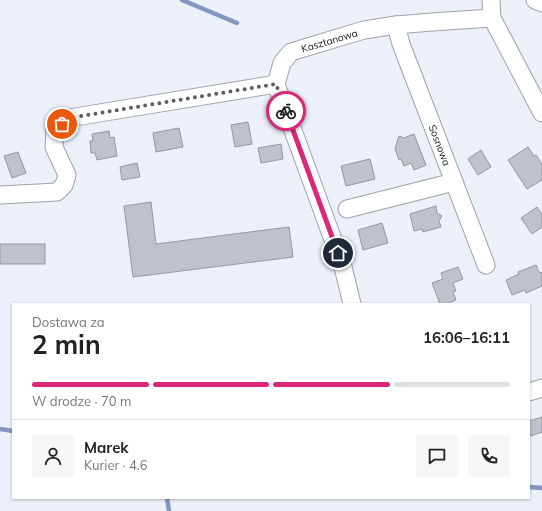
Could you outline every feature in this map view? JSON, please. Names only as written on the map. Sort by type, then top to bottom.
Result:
[{"type":"street","points":[[491,0],[492,18],[542,113]]},
{"type":"street","points":[[535,0],[542,3]]},
{"type":"street","name":"Kasztanowa","points":[[276,84],[282,62],[291,52],[364,30],[396,25],[492,18]]},
{"type":"street","name":"Sosnowa","points":[[396,25],[401,44],[486,265]]},
{"type":"street","points":[[0,194],[57,192],[64,185],[67,175],[54,147],[55,130],[69,118],[276,84],[343,267],[352,303]]},
{"type":"street","points":[[347,209],[454,182]]},
{"type":"street","points":[[530,392],[542,388]]},
{"type":"building","points":[[248,122],[252,144],[235,147],[231,125]]},
{"type":"building","points":[[179,128],[183,147],[156,152],[153,133]]},
{"type":"building","points":[[109,131],[110,138],[114,137],[117,156],[97,160],[95,153],[91,153],[90,141],[93,141],[92,134]]},
{"type":"building","points":[[414,134],[426,165],[414,170],[411,163],[404,166],[401,159],[399,160],[395,149],[399,136],[404,138]]},
{"type":"building","points":[[281,144],[283,159],[261,163],[258,148]]},
{"type":"building","points":[[528,147],[542,164],[542,180],[527,189],[508,160]]},
{"type":"building","points":[[481,150],[491,167],[478,175],[468,159]]},
{"type":"building","points":[[18,152],[26,173],[12,178],[4,156]]},
{"type":"building","points":[[370,159],[375,179],[346,186],[341,166]]},
{"type":"building","points":[[137,163],[140,177],[122,180],[120,167]]},
{"type":"building","points":[[151,202],[156,244],[289,227],[293,257],[133,277],[124,206]]},
{"type":"building","points":[[436,206],[437,213],[442,216],[439,221],[441,227],[423,232],[422,229],[414,231],[410,214]]},
{"type":"building","points":[[537,207],[542,214],[542,227],[532,234],[521,218]]},
{"type":"building","points":[[382,223],[388,243],[363,250],[358,230]]},
{"type":"building","points":[[0,244],[45,244],[45,264],[0,264]]},
{"type":"building","points":[[536,265],[539,272],[542,273],[542,286],[526,293],[525,290],[512,295],[506,280],[519,274],[518,272]]},
{"type":"building","points":[[458,267],[463,279],[453,283],[456,291],[453,292],[456,300],[448,303],[440,303],[432,283],[443,279],[441,273]]},
{"type":"building","points":[[542,417],[542,432],[531,436],[530,421]]},
{"type":"waterway","points":[[182,0],[237,23]]},
{"type":"waterway","points":[[0,429],[12,431]]},
{"type":"waterway","points":[[530,487],[542,488]]},
{"type":"waterway","points":[[167,499],[169,511]]},
{"type":"way so far","points":[[62,124],[69,118],[276,84],[286,111]]},
{"type":"route","points":[[286,111],[338,253]]}]
